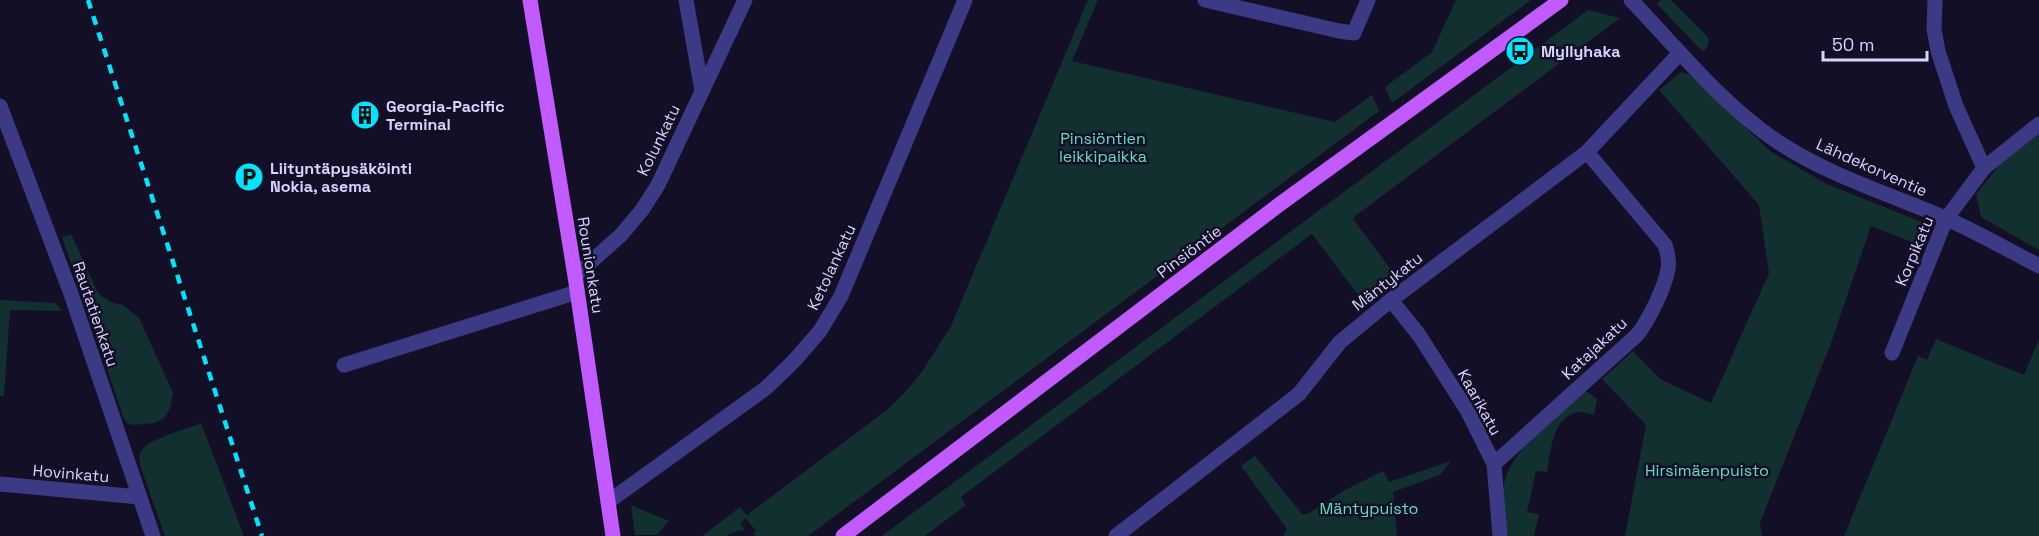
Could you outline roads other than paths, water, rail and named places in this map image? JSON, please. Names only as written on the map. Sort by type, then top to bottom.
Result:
[{"type":"main road","name":"Rounionkatu","points":[[530,0],[575,276],[613,536]]},
{"type":"main road","name":"Pinsiöntie","points":[[843,536],[1281,204],[1561,0]]},
{"type":"street","points":[[686,0],[702,91]]},
{"type":"street","name":"Kolunkatu","points":[[575,276],[621,235],[642,210],[658,185],[745,0]]},
{"type":"street","name":"Ketolankatu","points":[[608,502],[766,387],[794,362],[820,331],[841,296],[965,0]]},
{"type":"street","points":[[1204,0],[1354,33],[1368,0]]},
{"type":"street","name":"Lähdekorventie","points":[[1631,0],[1680,53],[1749,120],[1774,139],[1809,161],[1848,180],[1946,219],[2039,266]]},
{"type":"street","points":[[1935,0],[1934,29],[1938,51],[1956,105],[1983,168]]},
{"type":"street","name":"Mäntykatu","points":[[1116,536],[1299,394],[1340,342],[1391,300],[1587,152],[1680,53]]},
{"type":"street","name":"Rautatienkatu","points":[[0,106],[70,291],[153,536]]},
{"type":"street","name":"Korpikatu","points":[[1892,353],[1946,219],[1983,168],[2039,124]]},
{"type":"street","name":"Katajakatu","points":[[1494,464],[1637,335],[1650,316],[1669,268],[1665,245],[1587,152]]},
{"type":"street","points":[[344,365],[577,292]]},
{"type":"street","name":"Kaarikatu","points":[[1391,300],[1419,335],[1467,410],[1494,464],[1500,536]]},
{"type":"street","name":"Hovinkatu","points":[[0,484],[139,497]]},
{"type":"railway","points":[[88,0],[262,536]]},
{"type":"place","name":"Myllyhaka","points":[[1520,51]]},
{"type":"place","name":"Georgia-Pacific Terminal","points":[[365,115]]},
{"type":"place","name":"Liityntäpysäköinti Nokia, asema","points":[[249,177]]},
{"type":"park label","name":"Pinsiöntien leikkipaikka","points":[[1103,147]]},
{"type":"park label","name":"Hirsimäenpuisto","points":[[1707,470]]},
{"type":"park label","name":"Mäntypuisto","points":[[1369,508]]}]
